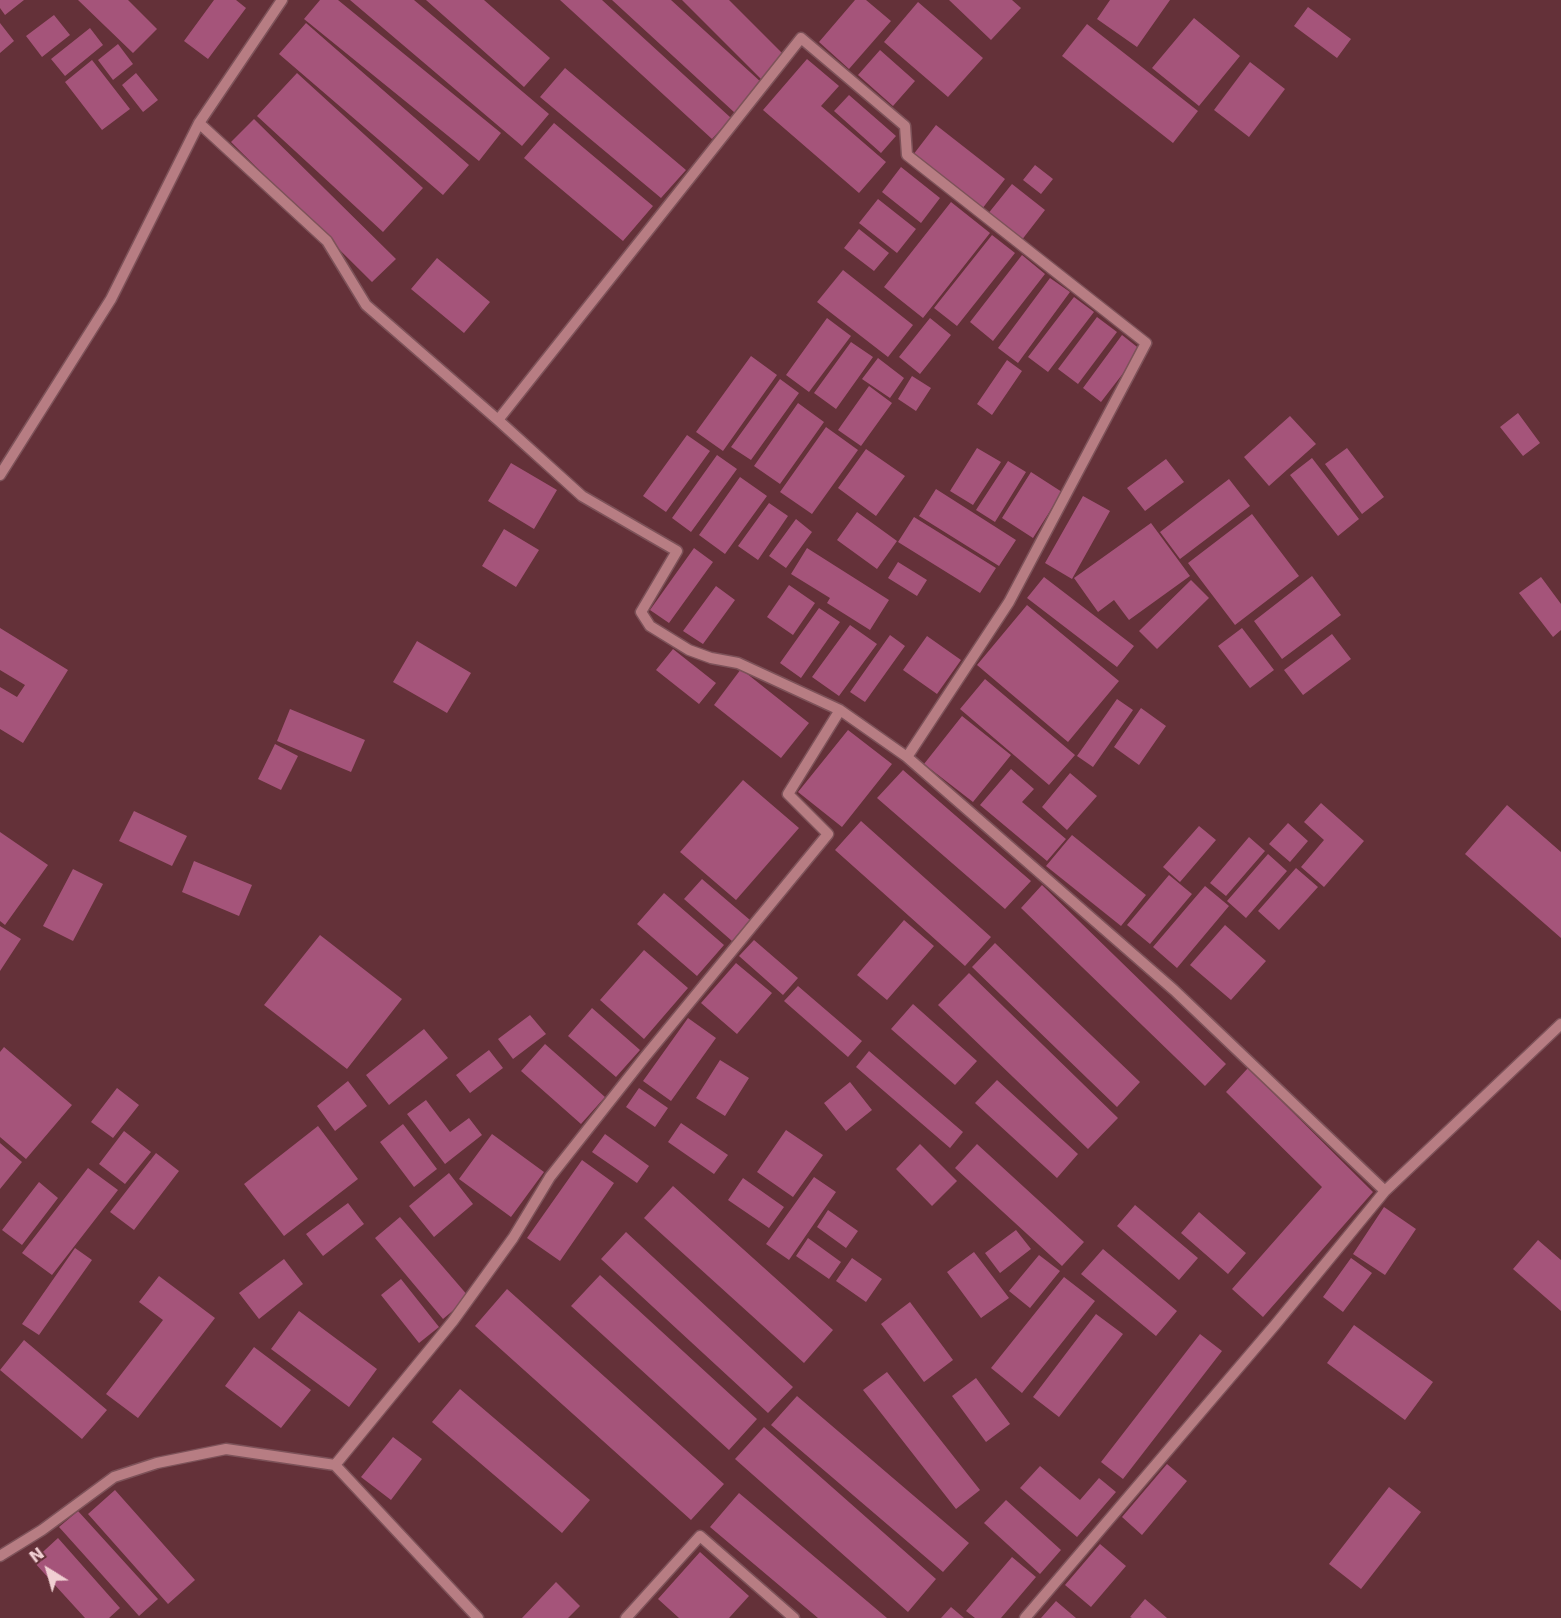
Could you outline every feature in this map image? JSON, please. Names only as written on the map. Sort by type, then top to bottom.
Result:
[{"type":"street","points":[[0,474],[111,299],[199,123],[282,0]]},
{"type":"street","points":[[498,420],[801,38],[905,126],[907,155],[1146,343],[1009,602],[907,757]]},
{"type":"street","points":[[199,123],[327,241],[366,305],[582,496],[676,551],[641,612],[650,626],[689,650],[711,658],[738,663],[840,710],[907,757],[1174,990],[1385,1191]]},
{"type":"street","points":[[335,1465],[453,1321],[513,1238],[550,1177],[644,1058],[828,834],[788,794],[840,710]]},
{"type":"street","points":[[1026,1618],[1275,1325],[1385,1191],[1561,1024]]},
{"type":"street","points":[[0,1556],[42,1530],[114,1477],[157,1463],[226,1449],[335,1465],[478,1618]]},
{"type":"street","points":[[626,1618],[700,1536],[794,1618]]},
{"type":"building","points":[[0,0],[24,0],[5,15],[0,8]]},
{"type":"building","points":[[78,0],[128,0],[157,29],[133,53]]},
{"type":"building","points":[[214,0],[236,0],[246,8],[208,59],[184,41]]},
{"type":"building","points":[[320,0],[338,0],[501,133],[479,161],[304,19]]},
{"type":"building","points":[[350,0],[414,0],[549,114],[522,146]]},
{"type":"building","points":[[426,0],[484,0],[550,58],[524,87]]},
{"type":"building","points":[[560,0],[602,0],[731,118],[712,139]]},
{"type":"building","points":[[612,0],[671,0],[762,83],[735,113]]},
{"type":"building","points":[[682,0],[729,0],[784,55],[761,79]]},
{"type":"building","points":[[855,0],[866,0],[891,21],[849,69],[819,42]]},
{"type":"building","points":[[949,0],[1012,0],[1021,8],[991,40]]},
{"type":"building","points":[[1110,0],[1170,0],[1137,47],[1097,19]]},
{"type":"building","points":[[918,2],[983,58],[948,97],[884,42]]},
{"type":"building","points":[[1308,7],[1351,39],[1337,58],[1294,26]]},
{"type":"building","points":[[54,15],[70,35],[42,57],[26,36]]},
{"type":"building","points":[[1194,18],[1240,56],[1199,106],[1152,68]]},
{"type":"building","points":[[0,23],[14,41],[0,53]]},
{"type":"building","points":[[306,23],[469,165],[443,195],[279,54]]},
{"type":"building","points":[[1087,24],[1198,111],[1173,143],[1062,56]]},
{"type":"building","points":[[90,28],[103,45],[65,76],[51,59]]},
{"type":"building","points":[[118,44],[133,64],[113,80],[98,60]]},
{"type":"building","points":[[880,50],[915,81],[893,106],[858,75]]},
{"type":"building","points":[[807,59],[839,86],[821,106],[886,162],[859,193],[763,110]]},
{"type":"building","points":[[92,60],[130,109],[102,130],[65,82]]},
{"type":"building","points":[[1250,62],[1285,89],[1249,137],[1214,110]]},
{"type":"building","points":[[565,68],[686,170],[661,198],[540,97]]},
{"type":"building","points":[[136,73],[158,100],[143,112],[122,85]]},
{"type":"building","points":[[297,73],[423,188],[383,232],[257,116]]},
{"type":"building","points":[[849,95],[896,136],[881,153],[834,111]]},
{"type":"building","points":[[254,119],[396,259],[372,282],[231,142]]},
{"type":"building","points":[[554,123],[653,206],[623,241],[524,158]]},
{"type":"building","points":[[936,125],[1005,179],[982,209],[913,155]]},
{"type":"building","points":[[1035,165],[1053,179],[1041,194],[1023,180]]},
{"type":"building","points":[[901,167],[940,198],[921,223],[882,192]]},
{"type":"building","points":[[1012,184],[1045,210],[1021,241],[987,215]]},
{"type":"building","points":[[878,199],[916,229],[897,253],[859,223]]},
{"type":"building","points":[[951,202],[990,233],[923,318],[884,287]]},
{"type":"building","points":[[859,229],[889,253],[874,271],[844,248]]},
{"type":"building","points":[[992,235],[1015,253],[957,326],[934,308]]},
{"type":"building","points":[[1022,255],[1045,274],[993,341],[970,322]]},
{"type":"building","points":[[437,258],[490,302],[464,333],[411,289]]},
{"type":"building","points":[[843,270],[913,325],[888,357],[817,302]]},
{"type":"building","points":[[1050,278],[1070,292],[1018,363],[998,348]]},
{"type":"building","points":[[1074,297],[1094,312],[1048,372],[1028,357]]},
{"type":"building","points":[[1097,317],[1117,332],[1078,384],[1058,369]]},
{"type":"building","points":[[827,318],[851,336],[809,392],[786,375]]},
{"type":"building","points":[[930,318],[951,335],[920,374],[899,357]]},
{"type":"building","points":[[1122,335],[1141,350],[1101,402],[1083,388]]},
{"type":"building","points":[[851,342],[873,357],[836,409],[814,393]]},
{"type":"building","points":[[751,356],[777,375],[723,451],[696,432]]},
{"type":"building","points":[[878,358],[904,378],[890,398],[862,379]]},
{"type":"building","points":[[1007,360],[1022,371],[992,415],[977,404]]},
{"type":"building","points":[[912,376],[931,388],[916,411],[898,399]]},
{"type":"building","points":[[780,379],[799,393],[751,460],[731,447]]},
{"type":"building","points":[[869,386],[892,403],[861,446],[838,430]]},
{"type":"building","points":[[798,403],[824,422],[780,484],[754,466]]},
{"type":"building","points":[[1518,413],[1540,443],[1523,456],[1500,427]]},
{"type":"building","points":[[1290,416],[1316,444],[1269,486],[1244,457]]},
{"type":"building","points":[[826,427],[858,450],[812,514],[780,492]]},
{"type":"building","points":[[687,435],[710,451],[666,512],[643,496]]},
{"type":"building","points":[[977,448],[1001,462],[973,505],[950,491]]},
{"type":"building","points":[[1347,448],[1384,497],[1362,514],[1325,464]]},
{"type":"building","points":[[866,449],[905,476],[876,516],[838,488]]},
{"type":"building","points":[[717,455],[737,469],[691,532],[672,518]]},
{"type":"building","points":[[1312,458],[1359,519],[1338,536],[1290,475]]},
{"type":"building","points":[[1166,459],[1184,482],[1145,511],[1127,488]]},
{"type":"building","points":[[1008,461],[1026,472],[995,522],[976,510]]},
{"type":"building","points":[[511,463],[557,490],[534,529],[488,501]]},
{"type":"building","points":[[1031,472],[1062,492],[1033,538],[1002,518]]},
{"type":"building","points":[[740,477],[767,496],[725,554],[699,535]]},
{"type":"building","points":[[1229,479],[1250,506],[1180,559],[1160,532]]},
{"type":"building","points":[[936,489],[1016,540],[999,566],[919,516]]},
{"type":"building","points":[[1083,496],[1110,511],[1072,579],[1045,563]]},
{"type":"building","points":[[769,503],[788,516],[758,560],[738,546]]},
{"type":"building","points":[[857,512],[897,541],[877,569],[837,540]]},
{"type":"building","points":[[1252,514],[1299,576],[1235,625],[1188,563]]},
{"type":"building","points":[[914,517],[996,568],[980,593],[898,542]]},
{"type":"building","points":[[796,519],[812,532],[786,568],[769,556]]},
{"type":"building","points":[[1151,523],[1190,576],[1129,620],[1114,600],[1098,612],[1074,578]]},
{"type":"building","points":[[504,529],[539,550],[516,587],[482,566]]},
{"type":"building","points":[[694,548],[713,562],[669,623],[650,610]]},
{"type":"building","points":[[807,548],[889,600],[870,630],[827,603],[830,598],[791,574]]},
{"type":"building","points":[[898,562],[927,580],[917,596],[888,578]]},
{"type":"building","points":[[1312,576],[1341,615],[1282,659],[1254,621]]},
{"type":"building","points":[[1044,577],[1134,646],[1117,667],[1027,598]]},
{"type":"building","points":[[1541,577],[1561,604],[1561,630],[1553,637],[1519,593]]},
{"type":"building","points":[[1191,580],[1209,598],[1157,649],[1139,631]]},
{"type":"building","points":[[789,585],[815,603],[793,635],[767,617]]},
{"type":"building","points":[[716,586],[735,600],[703,644],[683,631]]},
{"type":"building","points":[[1027,605],[1119,681],[1068,742],[977,665]]},
{"type":"building","points":[[819,608],[840,622],[801,678],[780,663]]},
{"type":"building","points":[[850,625],[877,644],[839,696],[812,677]]},
{"type":"building","points":[[0,628],[68,670],[23,743],[0,729],[0,687],[17,697],[25,685],[0,670]]},
{"type":"building","points":[[1242,628],[1274,670],[1250,688],[1218,646]]},
{"type":"building","points":[[1332,634],[1351,659],[1303,695],[1284,670]]},
{"type":"building","points":[[890,635],[905,646],[865,702],[850,692]]},
{"type":"building","points":[[927,636],[961,660],[937,694],[903,670]]},
{"type":"building","points":[[417,641],[471,673],[447,713],[393,682]]},
{"type":"building","points":[[673,649],[716,683],[699,704],[656,670]]},
{"type":"building","points":[[741,669],[809,723],[781,758],[714,705]]},
{"type":"building","points":[[985,679],[1075,755],[1049,785],[960,709]]},
{"type":"building","points":[[1117,699],[1133,710],[1093,767],[1077,756]]},
{"type":"building","points":[[1141,708],[1166,726],[1139,765],[1114,747]]},
{"type":"building","points":[[290,709],[365,740],[351,772],[277,741]]},
{"type":"building","points":[[962,716],[1011,755],[973,802],[924,764]]},
{"type":"building","points":[[848,730],[892,764],[842,827],[798,792]]},
{"type":"building","points":[[275,744],[298,756],[281,790],[258,779]]},
{"type":"building","points":[[1011,769],[1034,789],[1022,802],[1066,839],[1047,861],[980,805]]},
{"type":"building","points":[[903,770],[1031,881],[1005,909],[877,798]]},
{"type":"building","points":[[1070,773],[1097,796],[1067,830],[1042,807]]},
{"type":"building","points":[[743,780],[799,828],[736,900],[680,852]]},
{"type":"building","points":[[1321,803],[1364,841],[1324,887],[1301,867],[1324,840],[1304,822]]},
{"type":"building","points":[[1507,805],[1561,852],[1561,938],[1465,854]]},
{"type":"building","points":[[134,811],[187,836],[172,866],[119,841]]},
{"type":"building","points":[[861,821],[991,937],[965,966],[835,850]]},
{"type":"building","points":[[1288,823],[1308,841],[1290,862],[1269,844]]},
{"type":"building","points":[[1199,826],[1216,840],[1180,882],[1163,867]]},
{"type":"building","points":[[0,832],[48,865],[5,925],[0,921]]},
{"type":"building","points":[[1072,835],[1146,895],[1121,926],[1046,866]]},
{"type":"building","points":[[1249,837],[1265,851],[1226,896],[1210,883]]},
{"type":"building","points":[[1268,854],[1287,871],[1246,918],[1227,901]]},
{"type":"building","points":[[194,861],[252,885],[239,916],[182,892]]},
{"type":"building","points":[[1296,868],[1318,887],[1279,930],[1258,911]]},
{"type":"building","points":[[73,869],[103,884],[73,941],[43,926]]},
{"type":"building","points":[[1169,875],[1192,894],[1150,944],[1127,925]]},
{"type":"building","points":[[702,879],[750,920],[732,941],[684,899]]},
{"type":"building","points":[[1042,885],[1226,1064],[1205,1086],[1021,908]]},
{"type":"building","points":[[1205,886],[1229,906],[1177,968],[1153,947]]},
{"type":"building","points":[[664,893],[724,945],[697,976],[637,924]]},
{"type":"building","points":[[904,920],[934,946],[887,1000],[857,975]]},
{"type":"building","points":[[1225,925],[1266,961],[1231,1000],[1190,965]]},
{"type":"building","points":[[0,926],[21,939],[0,971]]},
{"type":"building","points":[[320,935],[402,999],[347,1069],[264,1005]]},
{"type":"building","points":[[754,940],[798,978],[783,995],[739,956]]},
{"type":"building","points":[[995,943],[1140,1082],[1117,1107],[972,967]]},
{"type":"building","points":[[644,950],[688,988],[644,1039],[600,1000]]},
{"type":"building","points":[[736,963],[772,993],[737,1034],[701,1003]]},
{"type":"building","points":[[969,973],[1118,1118],[1088,1149],[938,1005]]},
{"type":"building","points":[[798,986],[862,1041],[848,1057],[784,1001]]},
{"type":"building","points":[[913,1004],[977,1061],[955,1085],[891,1029]]},
{"type":"building","points":[[592,1008],[640,1050],[616,1077],[568,1036]]},
{"type":"building","points":[[530,1015],[546,1034],[513,1059],[498,1039]]},
{"type":"building","points":[[688,1018],[716,1038],[671,1101],[643,1081]]},
{"type":"building","points":[[424,1029],[448,1058],[389,1105],[366,1075]]},
{"type":"building","points":[[545,1044],[605,1097],[581,1124],[521,1071]]},
{"type":"building","points":[[4,1047],[72,1105],[26,1159],[0,1137],[0,1052]]},
{"type":"building","points":[[489,1050],[503,1068],[470,1093],[456,1075]]},
{"type":"building","points":[[869,1051],[963,1132],[950,1148],[856,1067]]},
{"type":"building","points":[[720,1060],[749,1078],[725,1116],[696,1098]]},
{"type":"building","points":[[1248,1068],[1373,1192],[1263,1317],[1232,1289],[1322,1187],[1226,1092]]},
{"type":"building","points":[[997,1080],[1078,1154],[1057,1178],[975,1103]]},
{"type":"building","points":[[348,1081],[367,1106],[335,1131],[317,1106]]},
{"type":"building","points":[[850,1082],[872,1110],[846,1131],[824,1103]]},
{"type":"building","points":[[117,1088],[139,1105],[113,1138],[91,1122]]},
{"type":"building","points":[[639,1088],[668,1108],[655,1127],[626,1107]]},
{"type":"building","points":[[426,1100],[450,1132],[469,1118],[482,1135],[445,1164],[407,1114]]},
{"type":"building","points":[[681,1123],[728,1155],[714,1174],[668,1142]]},
{"type":"building","points":[[403,1124],[437,1169],[414,1187],[380,1142]]},
{"type":"building","points":[[318,1126],[358,1179],[284,1236],[244,1184]]},
{"type":"building","points":[[786,1130],[823,1155],[793,1197],[757,1172]]},
{"type":"building","points":[[124,1131],[151,1152],[125,1184],[99,1164]]},
{"type":"building","points":[[492,1134],[544,1172],[511,1217],[459,1179]]},
{"type":"building","points":[[605,1134],[649,1166],[637,1183],[592,1152]]},
{"type":"building","points":[[0,1143],[22,1162],[0,1189]]},
{"type":"building","points":[[920,1144],[957,1181],[932,1206],[896,1169]]},
{"type":"building","points":[[977,1144],[1084,1242],[1062,1266],[955,1168]]},
{"type":"building","points":[[156,1153],[179,1171],[134,1230],[110,1212]]},
{"type":"building","points":[[582,1160],[614,1183],[560,1261],[527,1238]]},
{"type":"building","points":[[88,1168],[118,1190],[52,1275],[22,1253]]},
{"type":"building","points":[[449,1173],[473,1204],[434,1237],[409,1206]]},
{"type":"building","points":[[814,1177],[836,1192],[789,1260],[766,1244]]},
{"type":"building","points":[[743,1178],[784,1207],[769,1228],[728,1200]]},
{"type":"building","points":[[39,1182],[58,1198],[22,1245],[2,1230]]},
{"type":"building","points":[[673,1186],[833,1330],[804,1363],[644,1218]]},
{"type":"building","points":[[348,1203],[364,1224],[323,1256],[306,1234]]},
{"type":"building","points":[[1135,1205],[1198,1258],[1179,1280],[1117,1226]]},
{"type":"building","points":[[1384,1207],[1416,1229],[1385,1275],[1353,1254]]},
{"type":"building","points":[[828,1210],[858,1231],[846,1248],[817,1227]]},
{"type":"building","points":[[1199,1212],[1246,1253],[1228,1274],[1181,1233]]},
{"type":"building","points":[[400,1217],[469,1297],[443,1319],[375,1238]]},
{"type":"building","points":[[1016,1230],[1031,1249],[1000,1273],[985,1253]]},
{"type":"building","points":[[626,1232],[793,1387],[768,1413],[601,1259]]},
{"type":"building","points":[[808,1238],[841,1262],[829,1279],[796,1256]]},
{"type":"building","points":[[1538,1240],[1561,1260],[1561,1311],[1513,1269]]},
{"type":"building","points":[[75,1248],[92,1260],[39,1335],[22,1324]]},
{"type":"building","points":[[1103,1249],[1177,1311],[1156,1336],[1081,1274]]},
{"type":"building","points":[[974,1252],[1009,1298],[981,1318],[947,1272]]},
{"type":"building","points":[[1039,1255],[1060,1271],[1030,1308],[1009,1291]]},
{"type":"building","points":[[852,1258],[882,1279],[866,1302],[836,1281]]},
{"type":"building","points":[[1351,1258],[1372,1273],[1343,1312],[1323,1297]]},
{"type":"building","points":[[284,1259],[303,1284],[259,1319],[239,1293]]},
{"type":"building","points":[[600,1275],[757,1419],[729,1450],[571,1306]]},
{"type":"building","points":[[159,1276],[215,1318],[138,1418],[106,1394],[163,1320],[139,1302]]},
{"type":"building","points":[[1064,1277],[1095,1301],[1022,1393],[991,1368]]},
{"type":"building","points":[[401,1279],[439,1327],[419,1343],[381,1295]]},
{"type":"building","points":[[507,1289],[724,1484],[691,1520],[475,1326]]},
{"type":"building","points":[[910,1302],[953,1360],[924,1382],[881,1324]]},
{"type":"building","points":[[299,1311],[377,1369],[349,1407],[271,1349]]},
{"type":"building","points":[[1096,1314],[1123,1334],[1059,1417],[1033,1397]]},
{"type":"building","points":[[1354,1325],[1433,1382],[1405,1420],[1327,1363]]},
{"type":"building","points":[[1200,1334],[1222,1351],[1123,1479],[1101,1462]]},
{"type":"building","points":[[24,1340],[107,1410],[82,1439],[0,1370]]},
{"type":"building","points":[[254,1347],[311,1390],[281,1428],[225,1386]]},
{"type":"building","points":[[887,1372],[980,1490],[956,1509],[863,1390]]},
{"type":"building","points":[[976,1378],[1010,1424],[986,1442],[952,1396]]},
{"type":"building","points":[[460,1389],[590,1500],[562,1533],[432,1422]]},
{"type":"building","points":[[797,1396],[969,1543],[943,1572],[771,1425]]},
{"type":"building","points":[[764,1427],[936,1579],[908,1612],[735,1459]]},
{"type":"building","points":[[393,1437],[422,1459],[391,1500],[361,1477]]},
{"type":"building","points":[[1167,1464],[1187,1481],[1142,1535],[1122,1517]]},
{"type":"building","points":[[1040,1466],[1080,1500],[1099,1478],[1116,1492],[1077,1537],[1020,1488]]},
{"type":"building","points":[[1389,1487],[1421,1512],[1361,1589],[1329,1564]]},
{"type":"building","points":[[115,1490],[195,1580],[168,1604],[88,1514]]},
{"type":"building","points":[[739,1493],[887,1618],[818,1618],[710,1527]]},
{"type":"building","points":[[1006,1500],[1061,1550],[1040,1574],[984,1523]]},
{"type":"building","points":[[78,1511],[158,1599],[139,1616],[59,1527]]},
{"type":"building","points":[[58,1538],[120,1608],[109,1618],[85,1618],[33,1561]]},
{"type":"building","points":[[1100,1544],[1126,1566],[1091,1607],[1065,1585]]},
{"type":"building","points":[[700,1552],[749,1596],[729,1618],[679,1618],[658,1599]]},
{"type":"building","points":[[1012,1557],[1036,1577],[1001,1618],[975,1618],[966,1611]]},
{"type":"building","points":[[556,1582],[580,1606],[568,1618],[522,1618]]},
{"type":"building","points":[[1145,1599],[1167,1618],[1130,1617]]},
{"type":"building","points":[[1056,1601],[1076,1618],[1041,1618]]},
{"type":"building","points":[[951,1607],[964,1618],[941,1618]]}]
